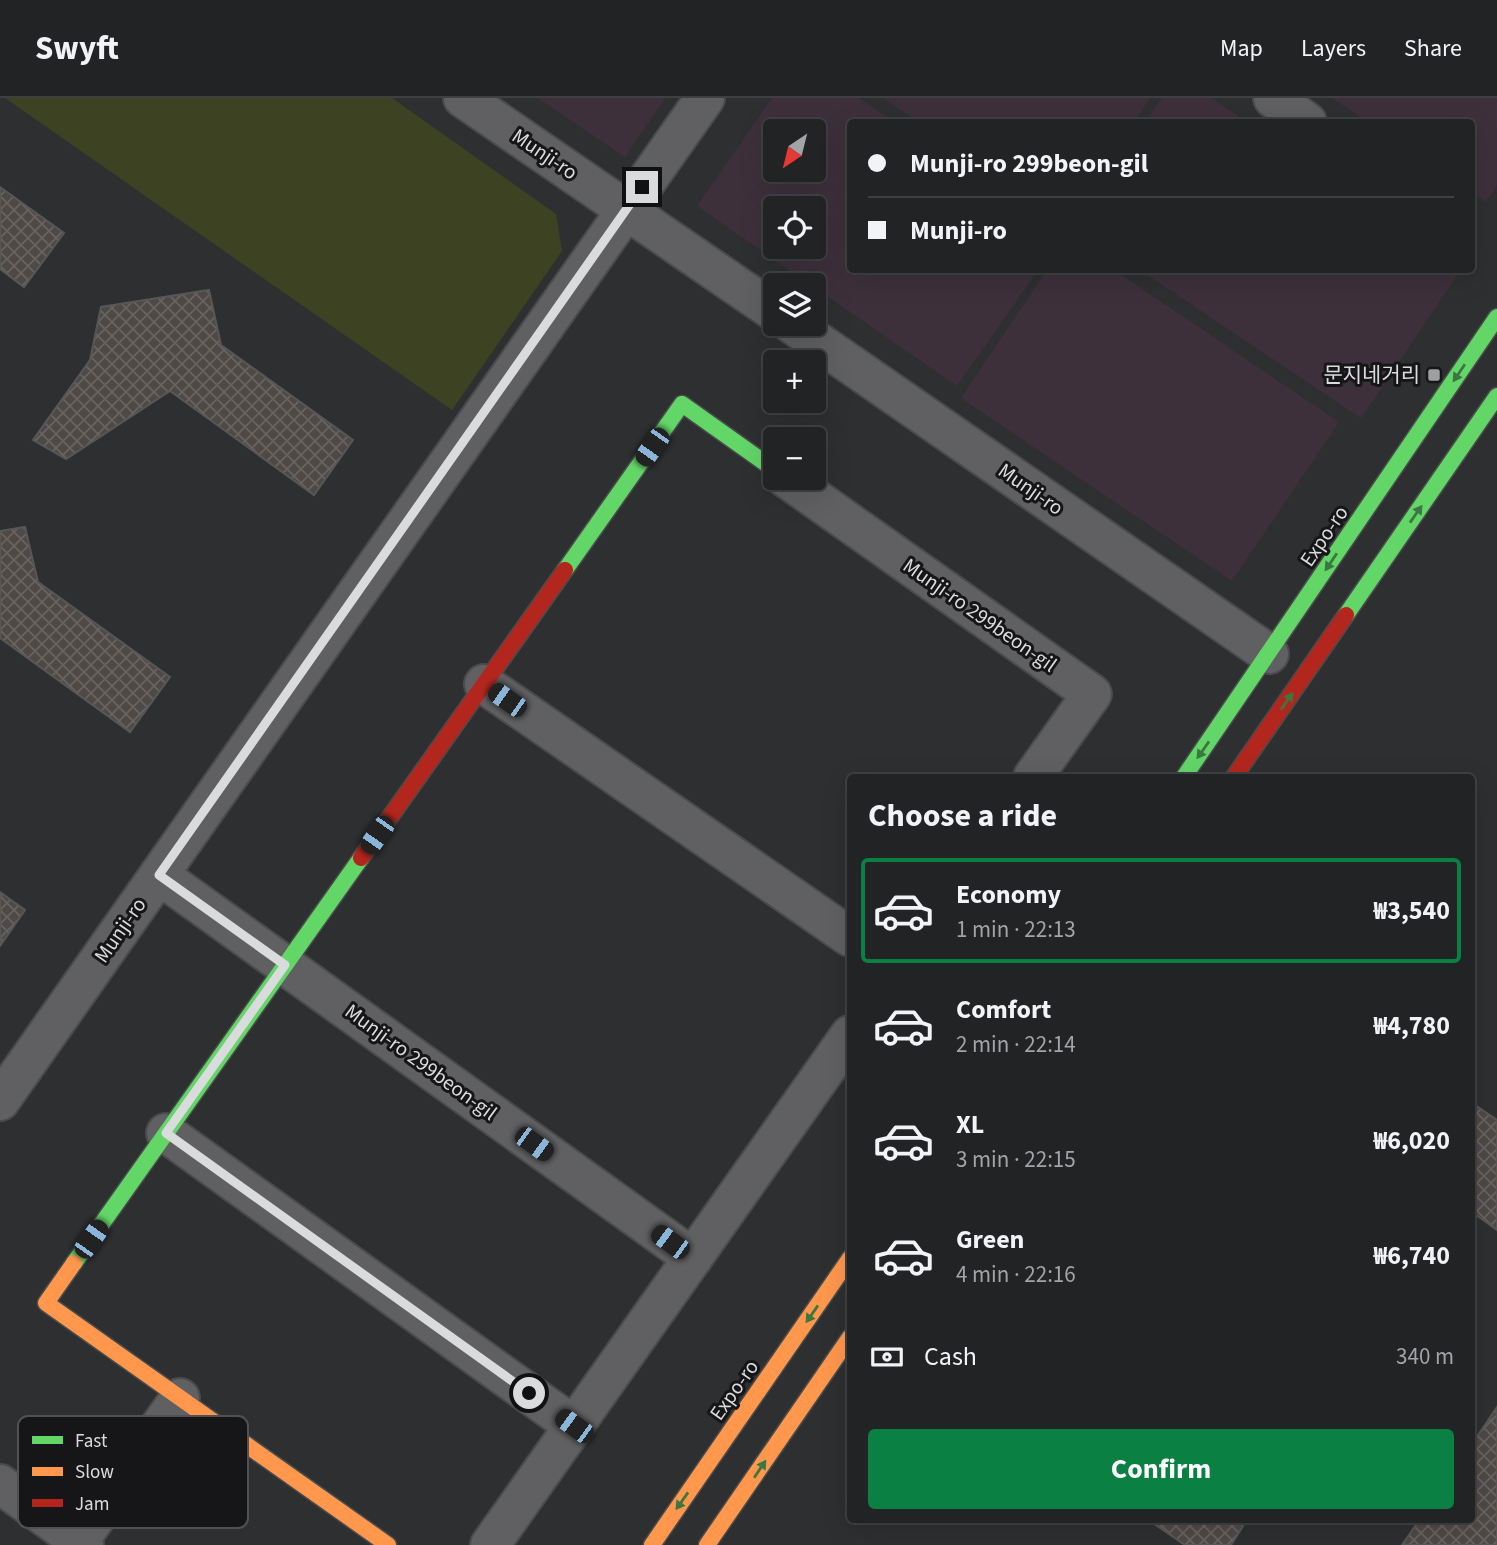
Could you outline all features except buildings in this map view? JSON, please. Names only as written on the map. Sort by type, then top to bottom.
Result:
[{"type":"street","name":"Munji-ro","points":[[463,98],[763,304]]},
{"type":"street","name":"Munji-ro","points":[[0,1101],[705,98]]},
{"type":"street","points":[[1273,98],[1303,119]]},
{"type":"street","name":"Expo-ro","points":[[1186,774],[1497,317]]},
{"type":"street","name":"Munji-ro","points":[[809,336],[1269,653]]},
{"type":"street","points":[[1236,774],[1497,396]]},
{"type":"street","points":[[205,1416],[46,1303],[682,404],[763,461]]},
{"type":"street","name":"Munji-ro 299beon-gil","points":[[803,490],[1092,694],[1035,774]]},
{"type":"street","points":[[484,684],[847,935]]},
{"type":"street","name":"Munji-ro 299beon-gil","points":[[159,875],[693,1258]]},
{"type":"street","points":[[490,1545],[847,1039]]},
{"type":"street","points":[[166,1133],[574,1426]]},
{"type":"street","name":"Expo-ro","points":[[652,1545],[847,1262]]},
{"type":"street","points":[[707,1545],[847,1340]]},
{"type":"street","points":[[168,1416],[180,1398]]},
{"type":"street","points":[[248,1446],[388,1545]]},
{"type":"street","points":[[0,1484],[18,1497]]},
{"type":"street","points":[[61,1528],[82,1543],[92,1528]]},
{"type":"shaded area","points":[[538,98],[665,98],[625,157]]},
{"type":"shaded area","points":[[772,98],[859,98],[890,119],[847,119],[847,273],[1036,273],[957,386],[826,295],[826,273],[794,273],[774,259],[826,259],[826,196],[763,196],[763,252],[697,206]]},
{"type":"shaded area","points":[[883,98],[1150,98],[1136,119],[914,119]]},
{"type":"shaded area","points":[[1162,98],[1211,98],[1242,119],[1147,119]]},
{"type":"shaded area","points":[[1332,98],[1497,98],[1497,185],[1486,202],[1475,195],[1475,119],[1364,119]]},
{"type":"shaded area","points":[[1045,273],[1118,273],[1339,422],[1232,581],[961,398]]},
{"type":"shaded area","points":[[1144,273],[1459,273],[1361,418]]},
{"type":"green space","points":[[5,98],[392,98],[556,214],[562,251],[452,410]]},
{"type":"traffic: fast","points":[[1186,774],[1497,317]]},
{"type":"traffic: fast","points":[[1346,615],[1497,396]]},
{"type":"traffic: fast","points":[[565,570],[682,404],[763,461]]},
{"type":"traffic: fast","points":[[74,1263],[361,858]]},
{"type":"traffic: slow","points":[[652,1545],[847,1262]]},
{"type":"traffic: slow","points":[[74,1263],[46,1303],[206,1416]]},
{"type":"traffic: slow","points":[[707,1545],[847,1341]]},
{"type":"traffic: slow","points":[[248,1446],[388,1545]]},
{"type":"traffic: jam","points":[[361,858],[565,570]]},
{"type":"traffic: jam","points":[[1236,774],[1346,615]]},
{"type":"place","name":"문지네거리","points":[[1434,375]]},
{"type":"route","points":[[529,1393],[166,1133],[285,965],[159,875],[642,187]]}]
